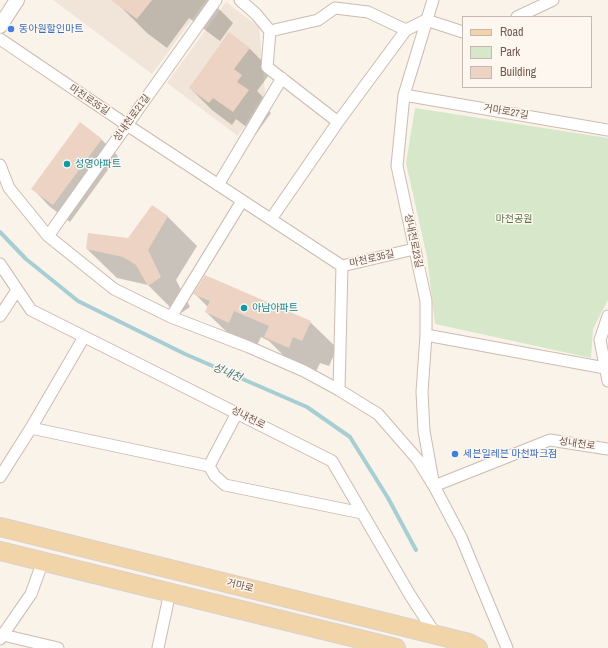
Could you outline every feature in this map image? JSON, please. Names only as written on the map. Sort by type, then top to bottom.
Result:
[{"type":"main road","name":"거마로","points":[[0,527],[436,634],[469,643],[478,648]]},
{"type":"main road","points":[[0,551],[396,648]]},
{"type":"street","points":[[0,26],[18,0]]},
{"type":"street","name":"성내천로21길","points":[[48,236],[216,0]]},
{"type":"street","points":[[240,0],[256,14],[270,31],[267,66],[338,122]]},
{"type":"street","name":"성내천로23길","points":[[433,0],[404,95],[397,166],[426,301],[426,335],[422,392],[424,431],[434,486]]},
{"type":"street","points":[[519,16],[553,0]]},
{"type":"street","points":[[270,31],[318,20],[334,4],[368,12],[406,30]]},
{"type":"street","points":[[271,219],[338,122],[406,30],[426,20],[462,32]]},
{"type":"street","name":"마천로35길","points":[[0,39],[126,126],[342,266],[414,249]]},
{"type":"street","points":[[218,185],[282,78]]},
{"type":"street","name":"거마로27길","points":[[404,95],[608,130]]},
{"type":"street","points":[[0,165],[9,188],[48,236],[114,289],[170,317],[304,371],[378,414],[418,460],[434,486],[461,537],[506,648]]},
{"type":"street","points":[[170,317],[242,200]]},
{"type":"street","name":"성내천로","points":[[0,264],[31,310],[332,461],[410,595],[436,634]]},
{"type":"street","points":[[339,390],[342,266]]},
{"type":"street","points":[[0,316],[17,290]]},
{"type":"street","points":[[608,316],[600,340],[608,381]]},
{"type":"street","points":[[426,335],[605,368]]},
{"type":"street","points":[[0,477],[31,428],[84,336]]},
{"type":"street","points":[[209,466],[237,413]]},
{"type":"street","points":[[31,428],[209,466],[215,476],[226,484],[362,513]]},
{"type":"street","name":"성내천로","points":[[434,486],[550,440],[608,449]]},
{"type":"street","points":[[43,561],[31,594],[2,637],[58,648]]},
{"type":"street","points":[[158,648],[170,592]]},
{"type":"shaded area","points":[[53,0],[206,0],[152,74]]},
{"type":"shaded area","points":[[226,2],[259,27],[265,93],[238,136],[167,83]]},
{"type":"green space","name":"마천공원","points":[[415,108],[608,138],[608,300],[593,329],[591,358],[435,324],[427,257],[406,163]]},
{"type":"building","points":[[111,0],[152,0],[137,19]]},
{"type":"building","points":[[229,32],[250,48],[234,69],[242,75],[237,82],[249,90],[233,112],[213,98],[209,103],[189,88]]},
{"type":"building","name":"성영아파트","points":[[80,122],[102,139],[53,205],[31,189]]},
{"type":"building","points":[[152,205],[168,216],[148,250],[161,277],[148,286],[136,265],[123,257],[86,249],[88,233],[128,238]]},
{"type":"building","name":"아남아파트","points":[[205,275],[311,321],[302,341],[293,337],[289,348],[264,337],[269,326],[234,311],[229,323],[205,312],[210,301],[193,294]]},
{"type":"waterway","name":"성내천","points":[[0,232],[26,259],[78,301],[185,354],[307,407],[350,437],[388,498],[416,550]]},
{"type":"place","name":"동아원할인마트","points":[[11,29]]},
{"type":"place","name":"성영아파트","points":[[67,164]]},
{"type":"place","name":"아남아파트","points":[[244,308]]},
{"type":"place","name":"세븐일레븐 마천파크점","points":[[455,454]]}]
